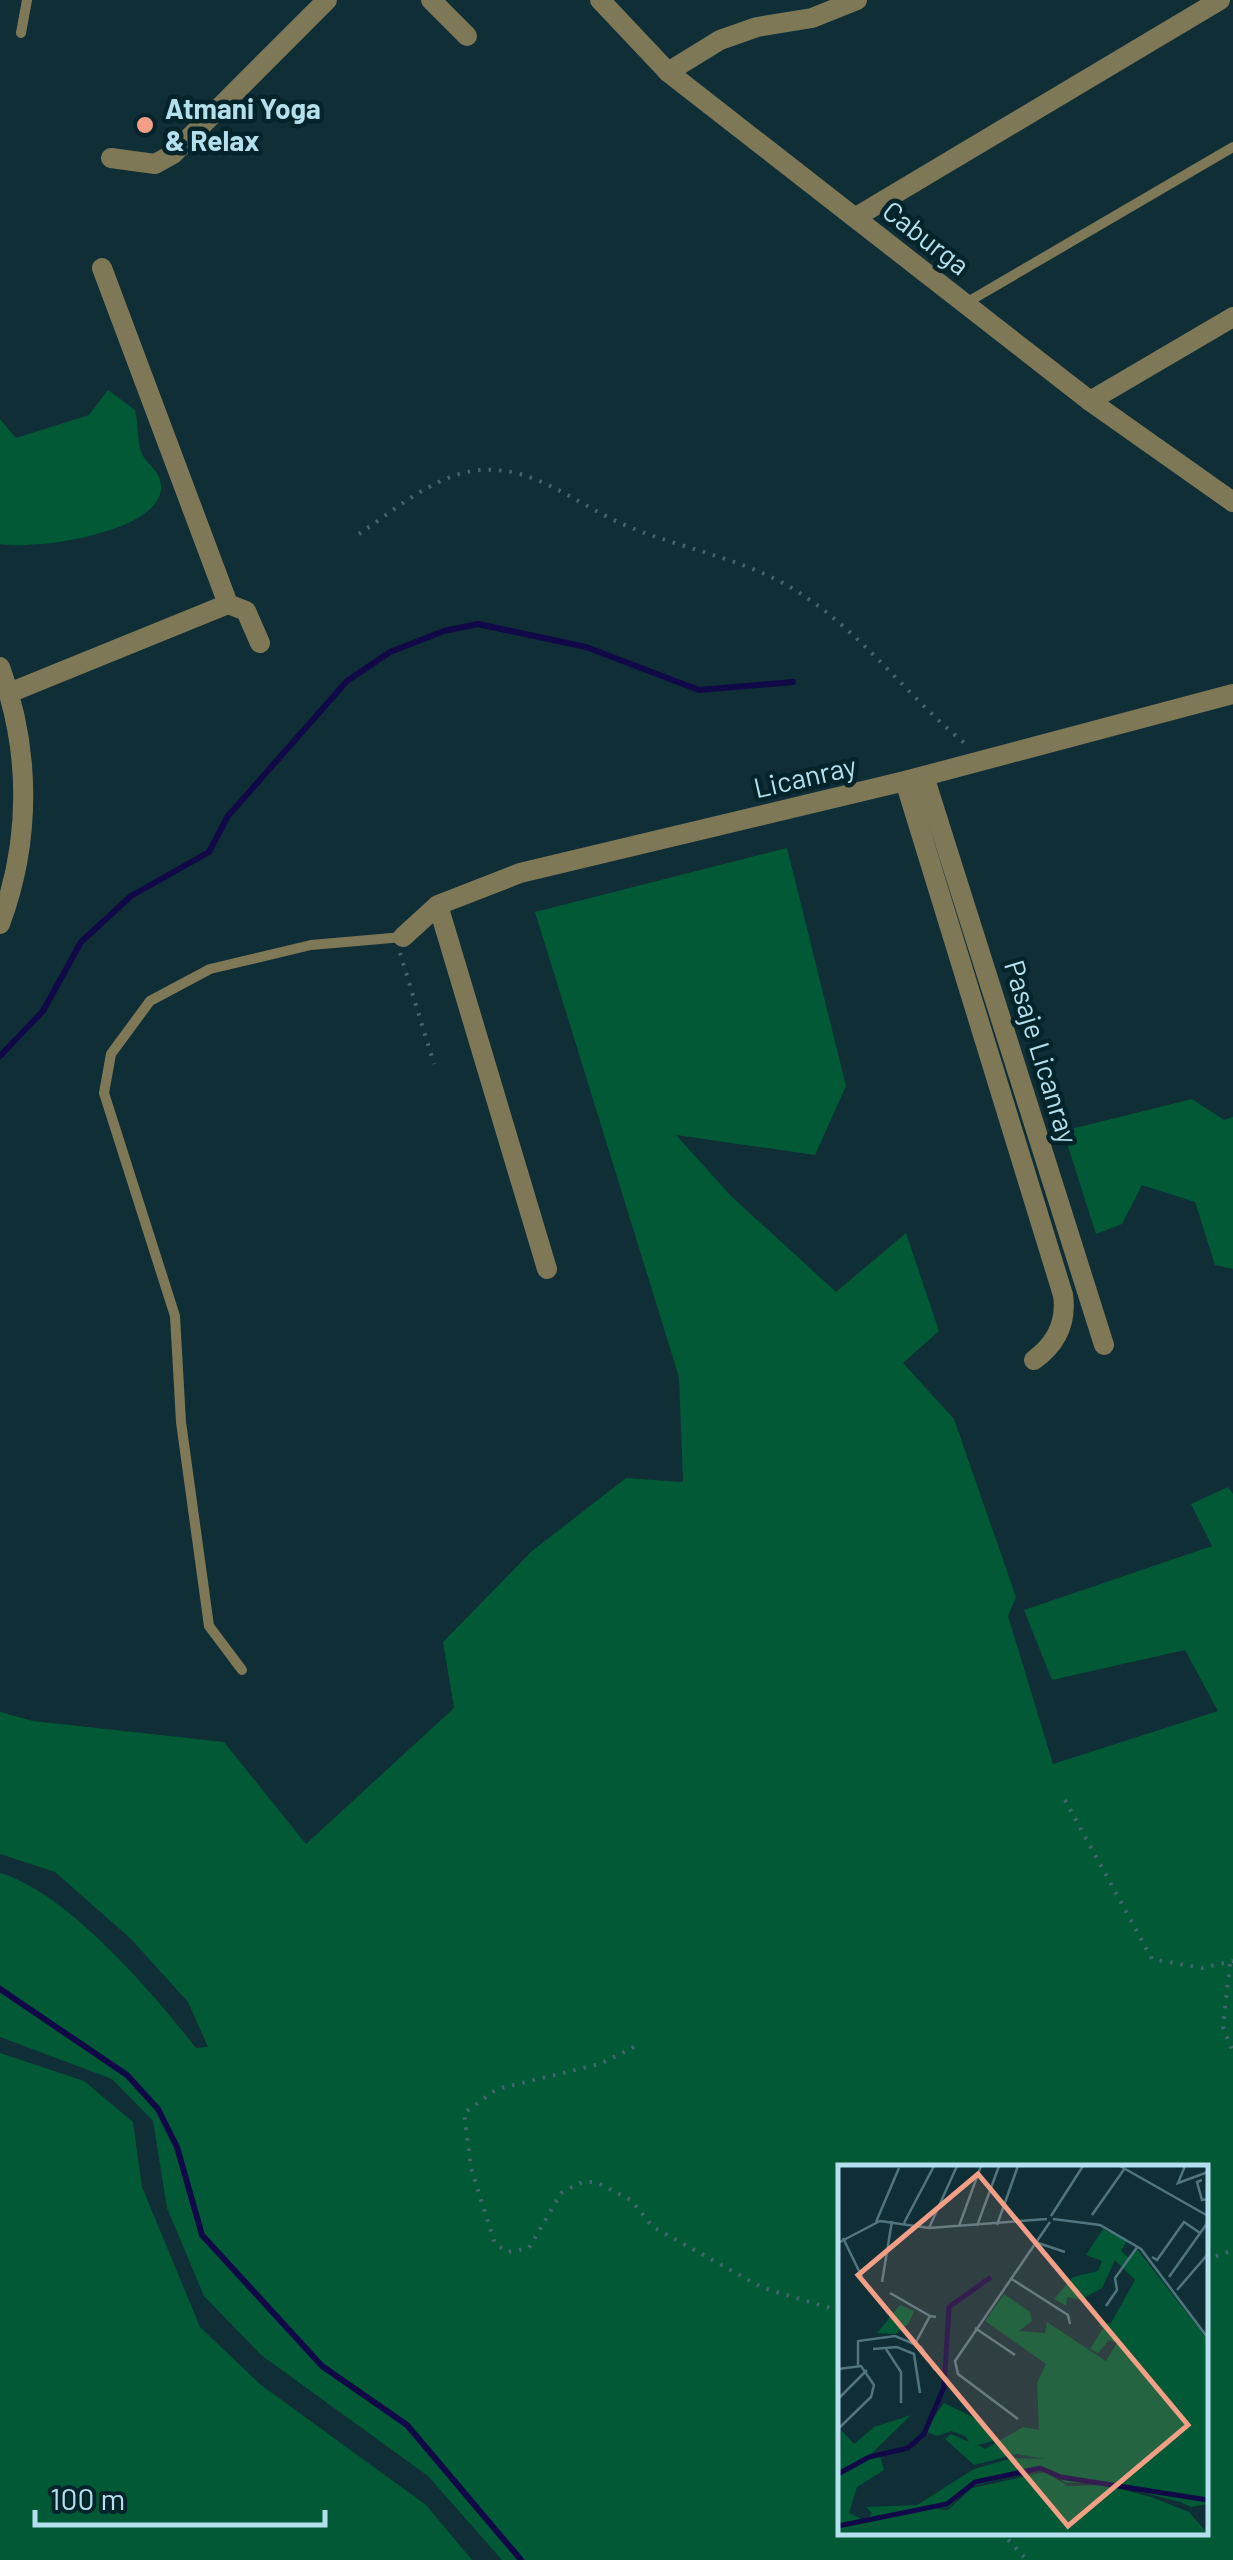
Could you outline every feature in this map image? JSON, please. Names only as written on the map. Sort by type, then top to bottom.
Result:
[{"type":"street","points":[[112,158],[155,164],[173,154],[327,0]]},
{"type":"street","points":[[430,0],[468,36]]},
{"type":"street","name":"Caburga","points":[[600,0],[668,72],[1090,401],[1233,502]]},
{"type":"street","points":[[668,72],[720,40],[757,27],[812,18],[857,0]]},
{"type":"street","points":[[856,217],[1220,0]]},
{"type":"street","points":[[102,268],[228,604]]},
{"type":"street","points":[[1090,401],[1233,317]]},
{"type":"street","points":[[10,693],[228,604],[246,611],[260,643]]},
{"type":"street","points":[[0,667],[10,693],[22,750],[24,808],[8,903],[0,924]]},
{"type":"street","name":"Licanray","points":[[402,936],[438,905],[520,872],[914,779],[1233,694]]},
{"type":"street","points":[[914,779],[1063,1296],[1064,1313],[1058,1335],[1034,1360]]},
{"type":"street","name":"Pasaje Licanray","points":[[914,779],[1104,1345]]},
{"type":"street","points":[[438,905],[547,1269]]},
{"type":"lane","points":[[21,34],[27,0]]},
{"type":"lane","points":[[965,303],[1233,148]]},
{"type":"lane","points":[[242,1670],[209,1626],[181,1422],[175,1316],[104,1093],[111,1054],[150,1001],[210,969],[311,945],[402,936]]},
{"type":"path","points":[[359,534],[430,487],[459,474],[491,470],[538,480],[620,523],[744,566],[800,593],[841,623],[957,737],[984,759],[992,758]]},
{"type":"path","points":[[402,936],[400,953],[434,1064]]},
{"type":"path","points":[[1065,1800],[1152,1959],[1202,1968],[1231,1962],[1223,2027],[1233,2052]]},
{"type":"path","points":[[634,2047],[600,2064],[498,2089],[464,2113],[471,2168],[495,2244],[508,2252],[529,2248],[561,2194],[582,2182],[596,2182],[631,2200],[653,2227],[762,2288],[838,2310]]},
{"type":"path","points":[[1208,2259],[1233,2250]]},
{"type":"path","points":[[1004,2535],[1027,2560]]},
{"type":"green space","points":[[108,390],[135,410],[141,451],[161,483],[155,504],[140,517],[92,535],[40,544],[0,544],[0,419],[16,438],[89,415]]},
{"type":"green space","points":[[787,848],[846,1086],[815,1155],[676,1135],[731,1196],[836,1292],[906,1233],[939,1331],[903,1363],[954,1419],[1016,1597],[1008,1616],[1053,1764],[1218,1711],[1185,1650],[1052,1680],[1024,1610],[1212,1546],[1191,1504],[1228,1487],[1233,1494],[1233,2560],[502,2560],[428,2476],[261,2355],[204,2296],[167,2208],[153,2121],[112,2079],[0,2037],[0,1873],[26,1884],[80,1922],[133,1974],[196,2048],[208,2047],[188,2002],[131,1939],[55,1872],[0,1854],[0,1712],[33,1721],[224,1742],[306,1844],[454,1708],[443,1642],[532,1551],[626,1478],[683,1482],[679,1377],[535,912]]},
{"type":"green space","points":[[1192,1099],[1224,1120],[1233,1117],[1233,1269],[1215,1265],[1195,1202],[1142,1185],[1122,1224],[1096,1234],[1063,1131]]},
{"type":"green space","points":[[0,2053],[84,2081],[133,2122],[142,2187],[200,2327],[261,2385],[426,2505],[472,2560],[0,2560]]},
{"type":"waterway","points":[[0,1056],[43,1011],[81,942],[131,896],[209,852],[228,816],[347,681],[390,652],[444,631],[478,624],[586,647],[699,690],[793,682]]},
{"type":"waterway","points":[[0,1989],[127,2075],[158,2109],[177,2147],[202,2235],[322,2366],[407,2425],[521,2560]]},
{"type":"place","name":"Atmani Yoga & Relax","points":[[145,125]]}]
